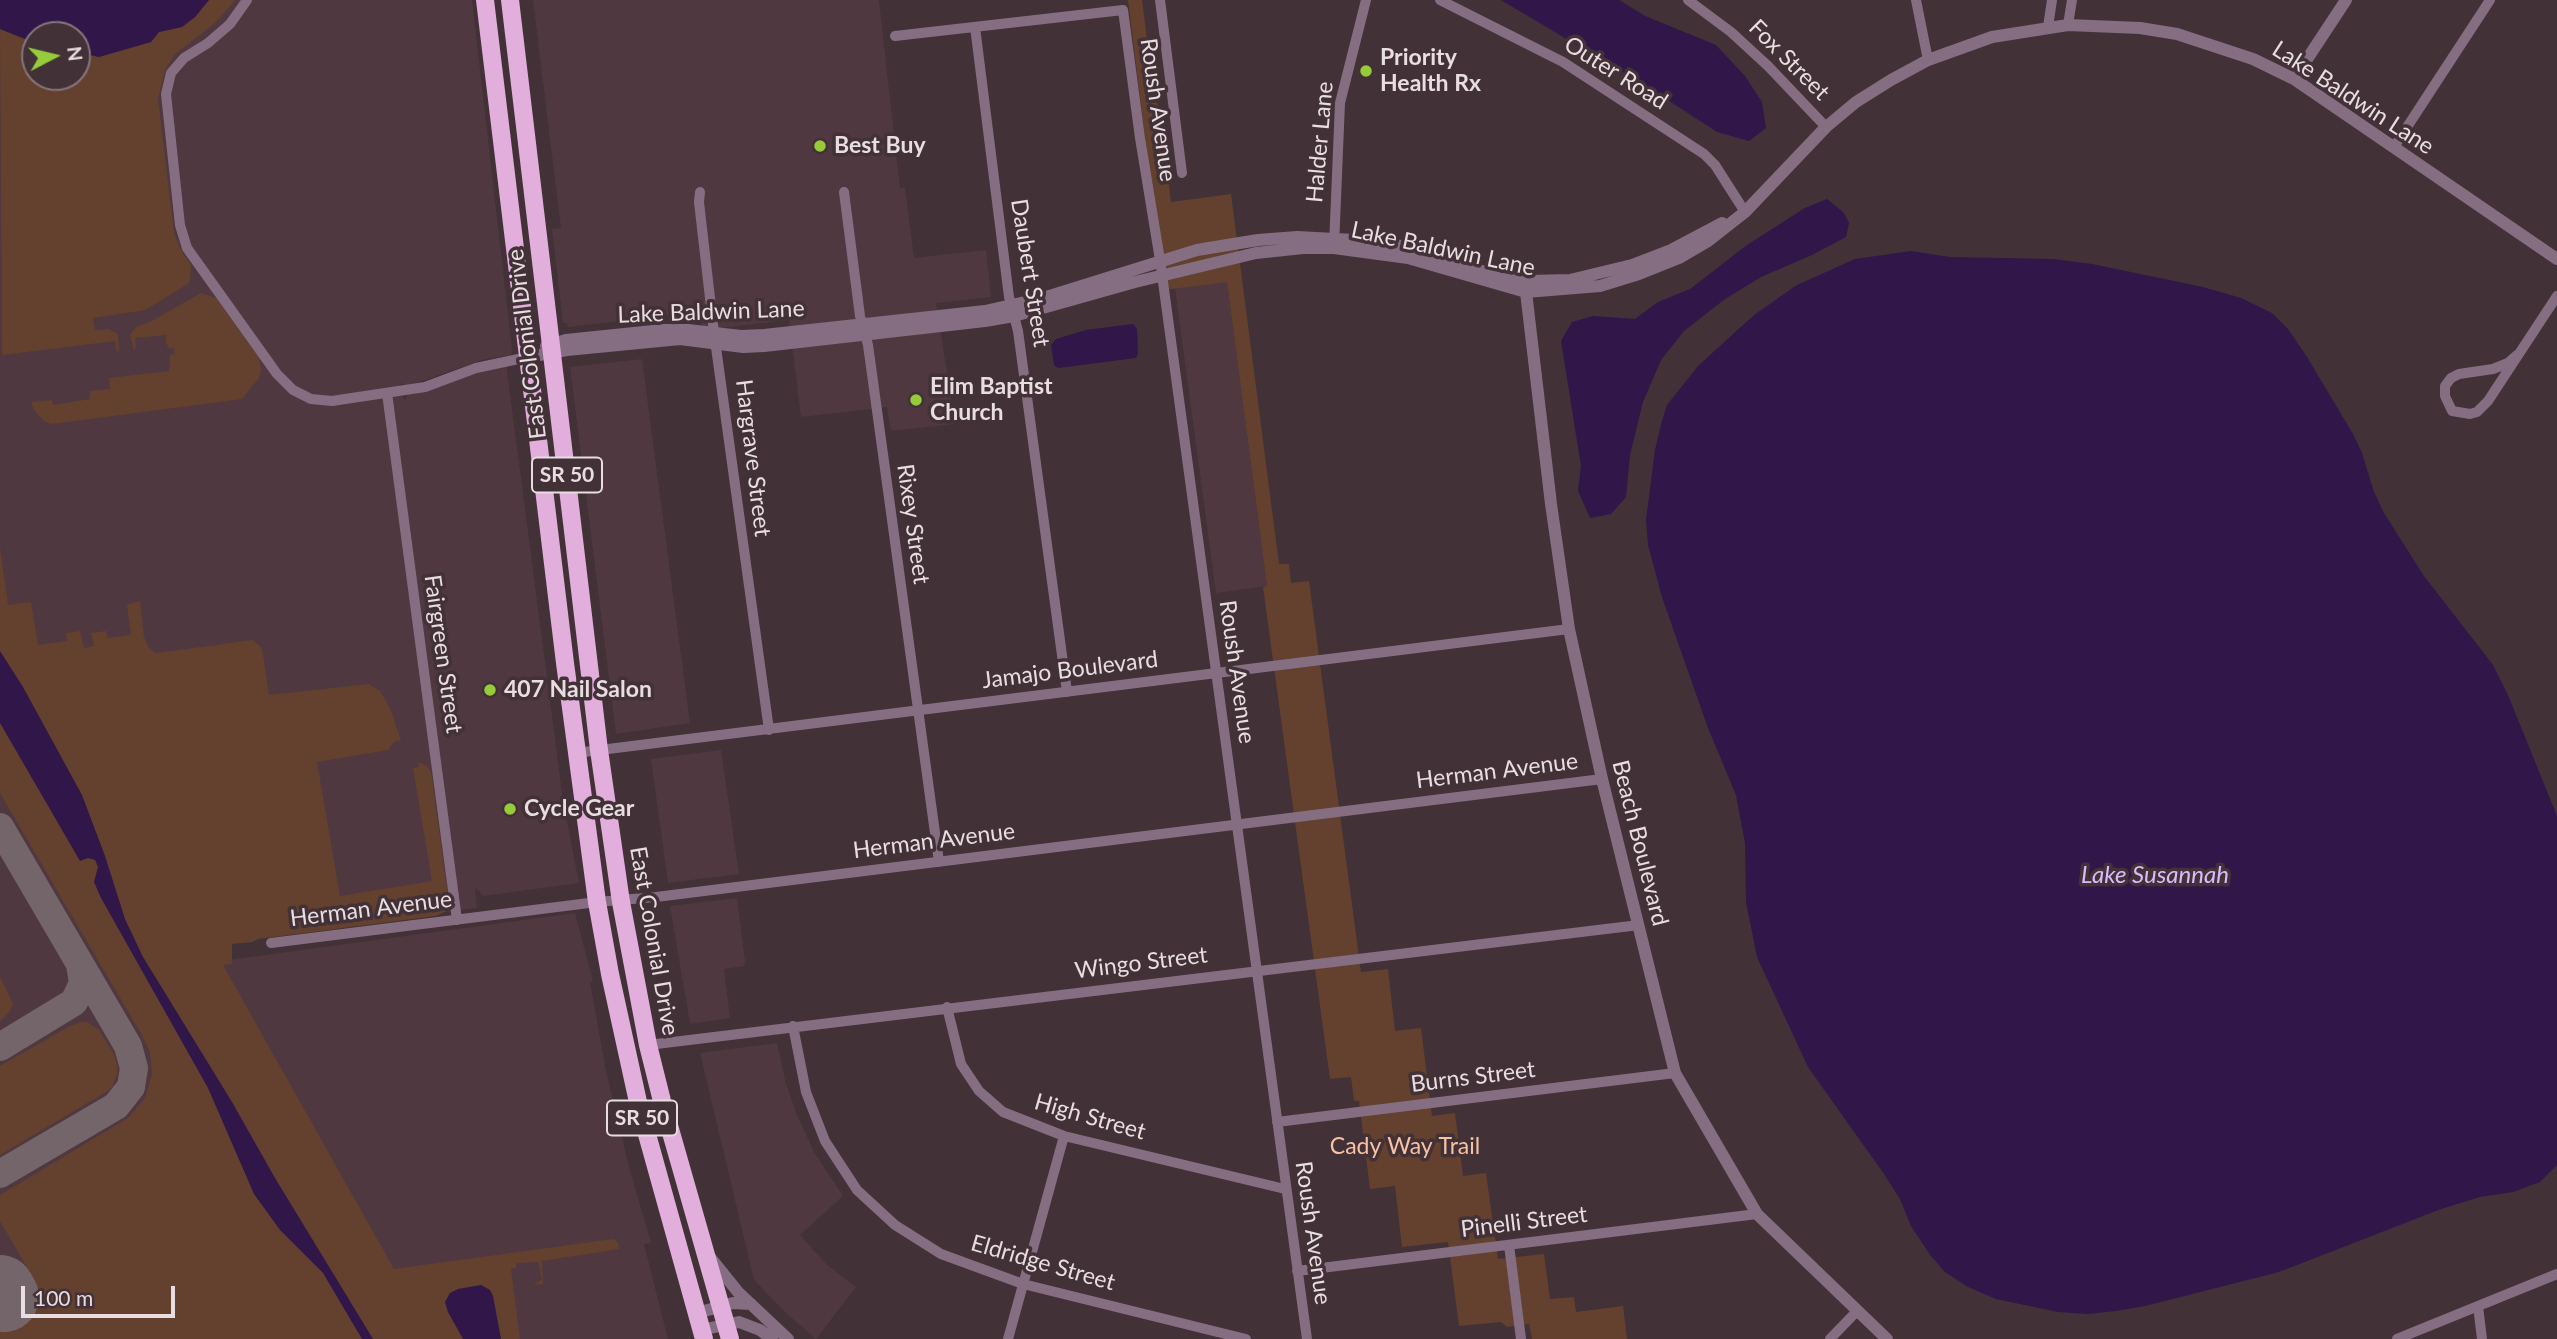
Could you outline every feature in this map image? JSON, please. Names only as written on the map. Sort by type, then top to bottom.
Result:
[{"type":"highway","name":"East Colonial Drive","points":[[485,0],[576,753],[597,902],[638,1102],[701,1327]]},
{"type":"highway","name":"East Colonial Drive","points":[[510,0],[599,750],[621,902],[648,1045],[725,1323]]},
{"type":"highway","points":[[496,87],[509,112],[525,126]]},
{"type":"street","points":[[247,0],[230,24],[208,43],[184,58],[171,73],[166,94],[180,226],[187,248],[277,374],[293,390],[311,399],[332,401],[425,387],[476,368],[528,357]]},
{"type":"street","points":[[1160,0],[1182,173]]},
{"type":"street","name":"Halder Lane","points":[[1335,243],[1340,103],[1366,0]]},
{"type":"street","name":"Outer Road","points":[[1440,0],[1563,62],[1704,155],[1715,164],[1745,212]]},
{"type":"street","points":[[1916,0],[1928,60]]},
{"type":"street","points":[[2048,27],[2052,0]]},
{"type":"street","points":[[2068,25],[2072,0]]},
{"type":"street","points":[[2294,79],[2346,0]]},
{"type":"street","points":[[2393,147],[2490,0]]},
{"type":"street","name":"Fox Street","points":[[1693,1],[1768,65],[1826,127]]},
{"type":"street","name":"Roush Avenue","points":[[975,27],[1123,10],[1162,275],[1307,1339]]},
{"type":"street","name":"Lake Baldwin Lane","points":[[528,357],[552,348],[680,339],[715,338],[743,347],[764,346],[864,330],[1013,312],[1256,253],[1374,240],[1411,248],[1528,287],[1570,280],[1632,265],[1671,250],[1745,212],[1826,127],[1856,102],[1928,60],[1992,37],[2068,25],[2140,27],[2177,34],[2253,59],[2294,79],[2557,260]]},
{"type":"street","points":[[895,36],[975,27]]},
{"type":"street","name":"Daubert Street","points":[[975,27],[1067,692]]},
{"type":"street","name":"Hargrave Street","points":[[700,192],[715,338],[769,730]]},
{"type":"street","name":"Rixey Street","points":[[844,192],[939,862]]},
{"type":"street","name":"Lake Baldwin Lane","points":[[1013,312],[1198,250],[1258,240],[1335,243]]},
{"type":"street","name":"Beach Boulevard","points":[[1528,287],[1557,554],[1569,629],[1602,779],[1675,1073],[1756,1214],[1887,1339]]},
{"type":"street","points":[[2517,355],[2508,363],[2493,369],[2459,374],[2451,378],[2445,386],[2445,396],[2452,411],[2470,414],[2477,412],[2502,380],[2557,296]]},
{"type":"street","name":"Fairgreen Street","points":[[387,393],[457,920]]},
{"type":"street","points":[[551,549],[575,545]]},
{"type":"street","name":"Jamajo Boulevard","points":[[576,753],[1569,629]]},
{"type":"street","name":"Herman Avenue","points":[[271,943],[597,902],[621,902],[1602,779]]},
{"type":"street","name":"Wingo Street","points":[[648,1045],[1639,925]]},
{"type":"street","name":"High Street","points":[[947,1007],[961,1064],[979,1091],[1003,1112],[1064,1136],[1285,1189]]},
{"type":"street","name":"Eldridge Street","points":[[793,1026],[806,1092],[825,1141],[857,1190],[895,1225],[941,1254],[1023,1284],[1246,1339]]},
{"type":"street","name":"Burns Street","points":[[1277,1122],[1675,1073]]},
{"type":"street","points":[[1009,1339],[1064,1136]]},
{"type":"street","name":"Pinelli Street","points":[[1297,1271],[1756,1214]]},
{"type":"street","points":[[1509,1245],[1521,1339]]},
{"type":"street","points":[[703,1248],[729,1283],[788,1339]]},
{"type":"street","points":[[2397,1339],[2557,1274]]},
{"type":"street","points":[[725,1323],[733,1303],[751,1304]]},
{"type":"street","points":[[2478,1306],[2482,1339]]},
{"type":"street","points":[[1830,1339],[1857,1311]]},
{"type":"street","points":[[701,1327],[738,1322],[760,1330],[772,1339]]},
{"type":"shaded area","points":[[0,0],[472,0],[511,355],[482,360],[407,386],[400,383],[404,401],[409,391],[506,363],[563,800],[579,883],[483,896],[475,887],[477,908],[218,940],[221,961],[575,913],[593,981],[590,982],[606,1071],[651,1243],[644,1244],[668,1339],[0,1339]]},
{"type":"shaded area","points":[[533,0],[879,0],[900,188],[905,188],[914,258],[986,250],[991,297],[936,303],[955,424],[891,431],[887,407],[801,417],[789,320],[702,330],[699,312],[568,327],[567,323],[563,323],[552,229],[561,228]]},
{"type":"shaded area","points":[[1227,281],[1267,586],[1216,593],[1175,288]]},
{"type":"shaded area","points":[[642,359],[690,723],[616,734],[570,367]]},
{"type":"shaded area","points":[[721,750],[739,874],[668,883],[651,759]]},
{"type":"shaded area","points":[[737,898],[745,961],[744,966],[724,969],[730,1018],[690,1024],[670,906]]},
{"type":"shaded area","points":[[777,1043],[786,1084],[797,1115],[814,1152],[843,1196],[800,1235],[826,1264],[856,1287],[816,1339],[754,1280],[700,1053]]},
{"type":"green space","points":[[209,0],[235,0],[215,23],[174,55],[165,70],[158,99],[174,233],[191,266],[188,284],[145,310],[93,318],[95,330],[109,329],[118,334],[119,352],[116,350],[115,341],[2,355],[0,29],[21,37],[21,91],[91,91],[91,55],[99,57],[151,42],[159,32],[182,27],[195,17]]},
{"type":"green space","name":"Cady Way Trail","points":[[1128,0],[1142,0],[1171,202],[1231,194],[1279,564],[1289,564],[1291,583],[1309,581],[1361,972],[1388,969],[1395,1031],[1421,1028],[1432,1116],[1455,1113],[1463,1176],[1486,1173],[1498,1259],[1544,1254],[1550,1299],[1574,1297],[1576,1312],[1623,1306],[1627,1339],[1532,1339],[1529,1324],[1507,1327],[1501,1322],[1459,1326],[1448,1242],[1402,1247],[1395,1186],[1370,1189],[1359,1101],[1354,1101],[1351,1077],[1330,1079],[1263,587],[1267,586],[1227,282],[1164,290]]},
{"type":"green space","points":[[201,293],[216,298],[259,358],[259,378],[242,399],[52,424],[45,422],[34,410],[31,402],[52,400],[53,405],[90,399],[90,391],[110,389],[109,378],[169,371],[170,355],[175,354],[174,348],[169,348],[166,343],[166,335],[135,338],[134,350],[130,335],[136,327]]},
{"type":"green space","points":[[0,547],[8,605],[31,602],[38,645],[67,641],[66,633],[80,631],[84,648],[94,646],[91,633],[106,631],[108,638],[131,635],[127,605],[140,601],[144,637],[149,648],[156,653],[253,640],[262,648],[269,695],[369,684],[380,691],[390,708],[401,740],[394,742],[388,750],[317,762],[340,896],[432,881],[413,768],[419,767],[418,763],[421,763],[431,772],[449,903],[447,911],[436,916],[232,944],[232,964],[223,965],[394,1269],[613,1239],[618,1242],[619,1249],[542,1261],[543,1284],[533,1285],[542,1280],[538,1262],[516,1263],[516,1268],[511,1269],[520,1339],[0,1339],[0,1301],[35,1281],[0,1221],[0,1195],[128,1118],[145,1098],[152,1074],[150,1053],[143,1037],[0,793]]},
{"type":"green space","points":[[0,977],[13,1004],[0,1021]]},
{"type":"green space","points":[[81,1022],[87,1022],[99,1030],[115,1056],[118,1071],[112,1087],[0,1155],[0,1066]]},
{"type":"water","points":[[0,0],[209,0],[195,17],[182,27],[159,32],[151,42],[99,57],[91,55],[91,21],[21,21],[21,37],[0,29]]},
{"type":"water","points":[[1501,0],[1619,0],[1645,16],[1716,45],[1745,76],[1762,102],[1766,128],[1749,141],[1717,132],[1654,91]]},
{"type":"water","points":[[1827,199],[1844,213],[1849,223],[1846,237],[1761,277],[1725,299],[1684,331],[1661,360],[1643,402],[1630,455],[1626,497],[1611,514],[1590,518],[1578,491],[1581,466],[1561,341],[1572,322],[1593,316],[1635,319],[1658,302],[1690,289],[1747,245],[1805,208]]},
{"type":"water","name":"Lake Susannah","points":[[1911,251],[1950,257],[2053,259],[2092,264],[2203,287],[2241,298],[2272,313],[2288,329],[2307,357],[2353,434],[2384,513],[2424,576],[2493,665],[2508,695],[2557,816],[2557,1165],[2540,1182],[2513,1192],[2480,1197],[2441,1209],[2279,1272],[2116,1311],[2087,1314],[2058,1312],[1996,1299],[1968,1287],[1945,1272],[1931,1256],[1911,1226],[1900,1199],[1884,1174],[1808,1067],[1757,957],[1746,902],[1745,843],[1736,795],[1708,728],[1662,597],[1648,545],[1646,520],[1655,450],[1667,405],[1698,366],[1754,315],[1797,285],[1855,259]]},
{"type":"water","points":[[1133,324],[1137,329],[1136,358],[1058,368],[1054,365],[1051,345],[1056,339],[1086,330]]},
{"type":"water","points":[[0,651],[23,687],[82,795],[125,919],[143,957],[373,1339],[362,1339],[323,1273],[280,1230],[254,1194],[208,1088],[101,898],[94,882],[98,867],[95,860],[88,858],[80,861],[0,723]]},
{"type":"water","points":[[481,1285],[490,1290],[493,1296],[501,1339],[463,1339],[448,1312],[445,1302],[450,1293]]},
{"type":"taxiway","points":[[0,827],[128,1046],[134,1068],[131,1087],[116,1106],[0,1174]]},
{"type":"taxiway","points":[[0,1047],[74,1002],[83,983],[80,964]]},
{"type":"runway","points":[[0,1290],[4,1297]]},
{"type":"place","name":"Priority Health Rx","points":[[1366,71]]},
{"type":"place","name":"Best Buy","points":[[820,146]]},
{"type":"place","name":"Elim Baptist Church","points":[[916,400]]},
{"type":"place","name":"407 Nail Salon","points":[[490,690]]},
{"type":"place","name":"Cycle Gear","points":[[510,809]]}]
